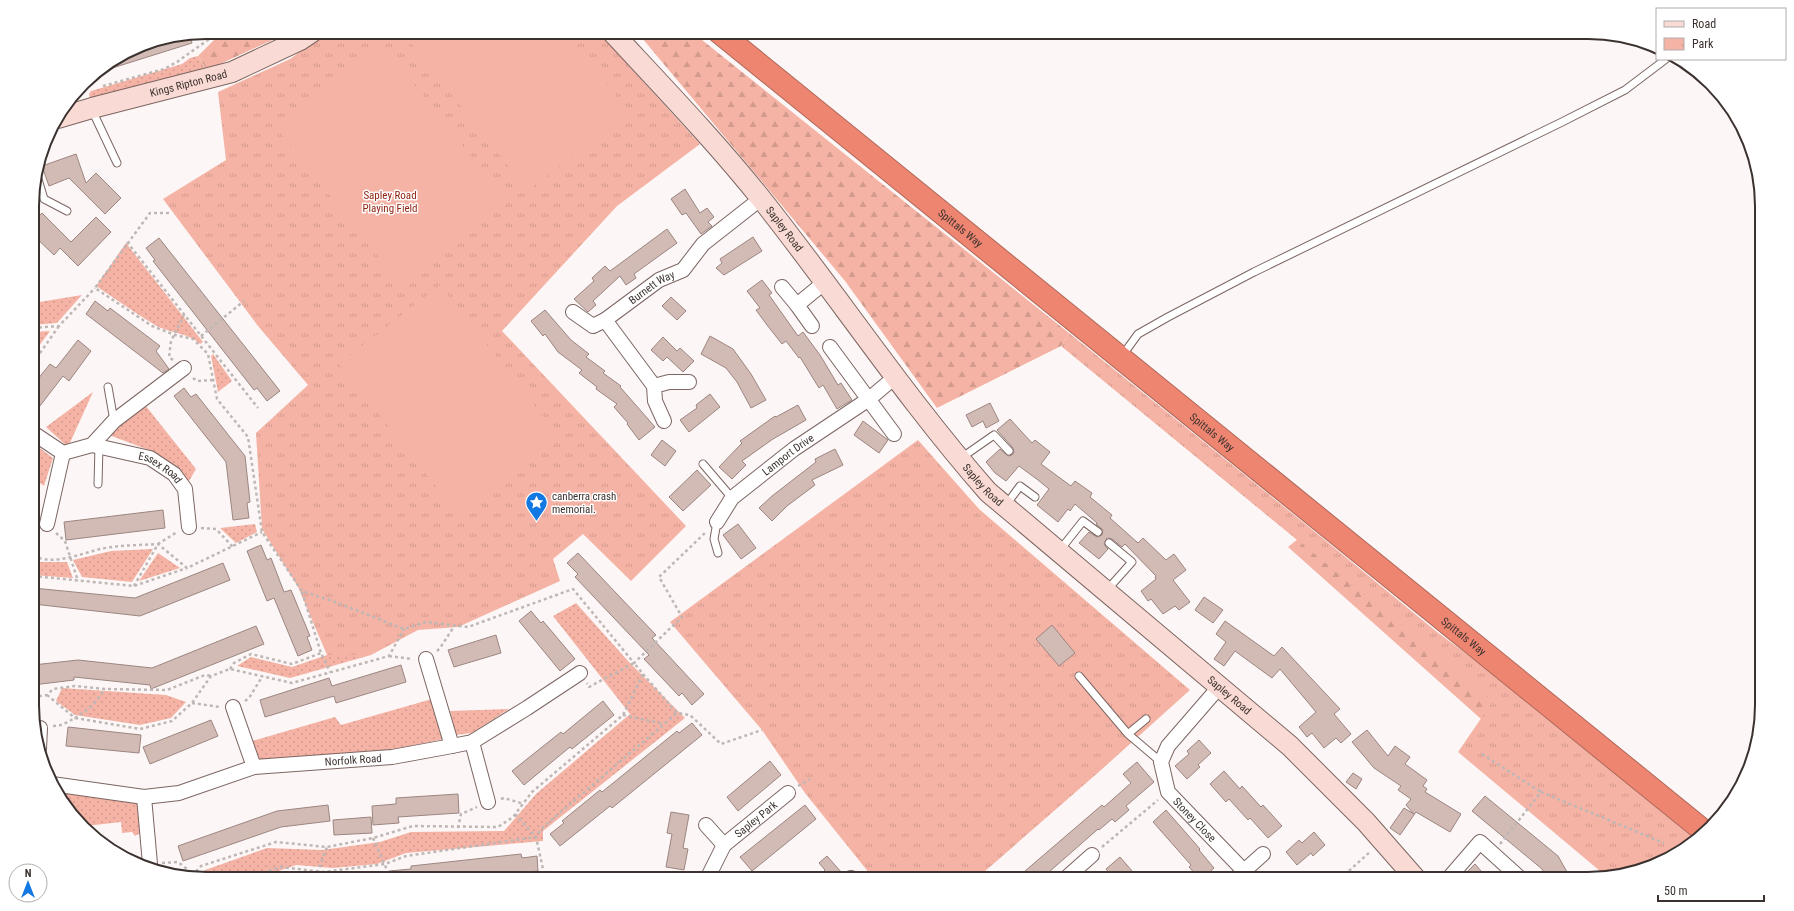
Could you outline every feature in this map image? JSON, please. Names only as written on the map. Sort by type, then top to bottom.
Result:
[{"type":"highway","name":"Spittals Way","points":[[728,39],[1701,828]]},
{"type":"street","name":"Kings Ripton Road","points":[[73,111],[232,72],[302,39]]},
{"type":"street","name":"Sapley Road","points":[[618,39],[688,114],[762,200],[825,282],[894,377],[959,459],[988,492],[1290,746],[1366,822],[1410,872]]},
{"type":"street","name":"Burnett Way","points":[[573,312],[593,326],[605,320],[659,280],[683,270],[703,244],[754,204],[762,200]]},
{"type":"street","points":[[797,305],[825,282]]},
{"type":"street","points":[[782,287],[812,326]]},
{"type":"street","points":[[605,320],[654,386],[655,401],[664,422]]},
{"type":"street","points":[[830,347],[894,434]]},
{"type":"street","points":[[96,445],[114,420],[184,368]]},
{"type":"street","name":"Lamport Drive","points":[[716,522],[732,498],[794,450],[869,399],[894,377]]},
{"type":"street","points":[[654,386],[669,382],[689,382]]},
{"type":"street","points":[[39,437],[63,453],[47,524]]},
{"type":"street","name":"Essex Road","points":[[63,453],[96,445],[150,458],[174,474],[185,489],[189,527]]},
{"type":"street","points":[[426,659],[452,746]]},
{"type":"street","name":"Norfolk Road","points":[[59,785],[144,797],[179,793],[254,767],[392,757],[472,742],[580,673]]},
{"type":"street","points":[[1161,762],[1168,746],[1220,686]]},
{"type":"street","points":[[233,707],[254,767]]},
{"type":"street","points":[[472,742],[488,802]]},
{"type":"street","name":"Stoney Close","points":[[1161,762],[1168,792],[1237,872]]},
{"type":"street","name":"Sapley Park","points":[[710,872],[724,845],[788,793]]},
{"type":"street","points":[[144,797],[150,862]]},
{"type":"street","name":"Sapley Park","points":[[706,825],[724,845]]},
{"type":"street","points":[[1454,872],[1480,842],[1513,872]]},
{"type":"street","name":"Stoney Close","points":[[1243,872],[1263,854]]},
{"type":"street","points":[[1078,872],[1092,855]]},
{"type":"lane","points":[[1121,358],[1138,334],[1168,317],[1254,272],[1590,108],[1624,90],[1665,60]]},
{"type":"lane","points":[[73,111],[117,163]]},
{"type":"lane","points":[[40,185],[44,199],[66,211]]},
{"type":"lane","points":[[108,387],[114,420]]},
{"type":"lane","points":[[959,459],[994,435],[1009,451]]},
{"type":"lane","points":[[96,445],[98,484]]},
{"type":"lane","points":[[703,464],[732,498]]},
{"type":"lane","points":[[1005,507],[1020,486],[1035,498]]},
{"type":"lane","points":[[1058,552],[1083,521],[1098,532]]},
{"type":"lane","points":[[716,522],[714,539],[718,553]]},
{"type":"lane","points":[[1106,591],[1132,562],[1109,543]]},
{"type":"lane","points":[[1079,676],[1128,734],[1161,762]]},
{"type":"lane","points":[[1128,734],[1146,719]]},
{"type":"path","points":[[102,87],[164,69],[209,39]]},
{"type":"path","points":[[39,354],[59,326],[95,288],[127,242],[150,213],[169,213]]},
{"type":"path","points":[[127,242],[258,408]]},
{"type":"path","points":[[95,288],[152,326],[175,335],[193,339],[208,354],[217,399],[248,436],[262,532],[302,591],[321,653],[330,672]]},
{"type":"path","points":[[201,336],[244,301]]},
{"type":"path","points":[[39,328],[59,326]]},
{"type":"path","points":[[208,354],[213,351]]},
{"type":"path","points":[[580,673],[589,687],[634,663],[682,617],[659,577],[716,522]]},
{"type":"path","points":[[47,524],[64,541],[78,581]]},
{"type":"path","points":[[134,586],[158,544],[172,534],[189,527],[216,530],[233,547]]},
{"type":"path","points":[[39,577],[134,586],[187,568],[262,532]]},
{"type":"path","points":[[39,559],[42,560],[70,558],[110,547],[158,544],[187,568]]},
{"type":"path","points":[[302,591],[338,603],[404,629],[426,622],[468,627],[573,589],[677,713],[690,715],[721,744],[762,730]]},
{"type":"path","points":[[39,696],[47,695],[53,689],[75,686],[105,689],[167,690],[205,675],[211,676],[230,669],[292,683],[389,656],[404,629]]},
{"type":"path","points":[[230,669],[234,663],[251,654],[292,664],[321,653]]},
{"type":"path","points":[[196,872],[201,866],[276,842],[327,847],[373,838],[413,826],[498,827],[516,814],[532,792],[623,715],[643,674]]},
{"type":"path","points":[[47,695],[75,718],[140,729],[172,721],[192,703],[211,676]]},
{"type":"path","points":[[40,728],[62,725],[75,718],[92,706],[105,689]]},
{"type":"path","points":[[264,872],[280,866],[324,872],[385,864],[406,856],[536,837],[541,829],[677,713]]},
{"type":"path","points":[[623,715],[664,724]]},
{"type":"path","points":[[1482,754],[1541,792],[1664,843]]},
{"type":"path","points":[[1092,855],[1168,792]]},
{"type":"path","points":[[1492,853],[1541,792]]},
{"type":"path","points":[[516,814],[536,837],[544,872]]},
{"type":"path","points":[[373,838],[388,872]]},
{"type":"path","points":[[1348,872],[1382,841]]},
{"type":"path","points":[[318,871],[327,847]]},
{"type":"path","points":[[154,864],[178,862],[189,871]]},
{"type":"green space","points":[[215,39],[275,39],[207,70],[198,56]]},
{"type":"green space","name":"Sapley Road Playing Field","points":[[318,39],[604,39],[700,144],[617,206],[502,331],[686,526],[631,581],[583,534],[553,559],[560,581],[458,627],[418,630],[371,655],[327,655],[298,587],[262,529],[256,433],[308,385],[258,326],[163,199],[226,160],[218,92],[290,59]]},
{"type":"green space","points":[[408,39],[571,39],[628,111],[528,191]]},
{"type":"green space","points":[[643,39],[701,39],[1069,333],[1061,346],[937,408],[845,281]]},
{"type":"green space","points":[[383,45],[508,203],[402,286],[277,129]]},
{"type":"green space","points":[[198,56],[206,69],[90,98],[89,94],[91,91],[182,64],[190,58]]},
{"type":"green space","points":[[126,243],[203,342],[200,344],[185,335],[166,330],[155,325],[96,286]]},
{"type":"green space","points":[[440,285],[561,439],[461,518],[339,364]]},
{"type":"green space","points":[[82,295],[57,323],[39,324],[39,302]]},
{"type":"green space","points":[[50,331],[39,346],[39,332]]},
{"type":"green space","points":[[1069,333],[1437,632],[1500,679],[1692,836],[1672,850],[1642,863],[1621,869],[1598,872],[1600,871],[1458,752],[1493,701],[1061,346]]},
{"type":"green space","points":[[213,354],[232,381],[218,392],[211,356]]},
{"type":"green space","points":[[93,392],[68,447],[46,427]]},
{"type":"green space","points":[[145,405],[196,469],[189,481],[154,452],[109,435]]},
{"type":"green space","points":[[918,440],[979,509],[1190,690],[984,872],[868,872],[805,793],[762,730],[670,622]]},
{"type":"green space","points":[[39,448],[53,458],[44,486],[39,482]]},
{"type":"green space","points":[[255,524],[257,532],[236,543],[220,528]]},
{"type":"green space","points":[[1304,534],[1679,845],[1662,855],[1638,864],[1481,719],[1288,547]]},
{"type":"green space","points":[[153,549],[132,582],[82,577],[73,560],[111,551]]},
{"type":"green space","points":[[158,553],[180,568],[139,581]]},
{"type":"green space","points":[[39,562],[67,562],[73,578],[39,575]]},
{"type":"green space","points":[[576,603],[628,661],[685,718],[543,831],[543,841],[406,853],[377,864],[333,868],[296,865],[276,872],[203,872],[267,848],[322,850],[380,842],[411,832],[504,831],[536,794],[630,714],[553,616]]},
{"type":"green space","points":[[327,655],[371,655],[290,678],[237,666],[251,657],[292,667]]},
{"type":"green space","points":[[62,688],[166,695],[186,702],[171,718],[140,725],[75,715],[56,701]]},
{"type":"green space","points":[[432,699],[444,739],[386,751],[258,760],[252,741],[335,717],[341,725]]},
{"type":"green space","points":[[509,709],[472,733],[456,735],[450,711]]},
{"type":"green space","points":[[62,791],[132,799],[138,804],[142,832],[135,836],[132,832],[122,833],[121,822],[90,825],[73,807]]},
{"type":"building","points":[[191,39],[192,43],[111,69],[132,56],[152,48],[184,40]]},
{"type":"building","points":[[76,154],[86,183],[96,173],[121,198],[105,214],[69,178],[49,186],[43,169],[44,165]]},
{"type":"building","points":[[685,189],[700,213],[707,208],[714,217],[708,222],[712,226],[701,234],[686,213],[682,215],[671,199]]},
{"type":"building","points":[[42,213],[71,242],[96,217],[111,232],[78,266],[60,248],[54,255],[39,241],[39,216]]},
{"type":"building","points":[[667,229],[677,243],[634,274],[636,278],[626,285],[620,276],[593,301],[596,305],[588,312],[574,299],[594,281],[592,278],[605,266],[610,271]]},
{"type":"building","points":[[753,237],[762,251],[724,275],[716,268],[722,263],[720,259]]},
{"type":"building","points":[[159,238],[280,391],[267,401],[257,388],[254,390],[153,261],[155,260],[146,248]]},
{"type":"building","points":[[762,280],[772,293],[769,295],[798,336],[803,332],[820,355],[838,385],[841,383],[852,400],[837,409],[823,385],[819,388],[800,357],[799,358],[786,341],[782,344],[767,325],[756,310],[760,308],[747,291]]},
{"type":"building","points":[[671,297],[686,311],[677,320],[662,306]]},
{"type":"building","points":[[95,301],[108,311],[110,308],[160,346],[156,351],[169,369],[163,373],[86,314]]},
{"type":"building","points":[[545,310],[571,340],[589,354],[586,357],[605,371],[603,373],[621,386],[620,387],[655,427],[639,440],[627,424],[628,423],[614,407],[617,404],[596,389],[597,387],[579,373],[582,370],[558,352],[545,334],[543,336],[531,321]]},
{"type":"building","points":[[710,336],[733,349],[751,374],[766,400],[751,408],[737,382],[726,368],[701,354]]},
{"type":"building","points":[[663,337],[677,351],[680,348],[694,361],[683,372],[667,357],[663,361],[651,350]]},
{"type":"building","points":[[78,340],[91,351],[69,381],[63,376],[39,407],[39,378],[50,364],[56,368]]},
{"type":"building","points":[[184,388],[191,397],[196,394],[245,456],[250,502],[247,503],[249,518],[233,520],[226,462],[174,396]]},
{"type":"building","points":[[710,394],[720,407],[689,432],[680,420],[697,408],[696,405]]},
{"type":"building","points":[[990,403],[999,421],[986,428],[983,421],[972,427],[966,415]]},
{"type":"building","points":[[798,405],[806,420],[773,439],[742,461],[746,465],[732,479],[719,467],[742,443],[740,441],[775,416],[776,417]]},
{"type":"building","points":[[1010,419],[1032,443],[1035,440],[1050,452],[1041,464],[1071,486],[1075,481],[1092,493],[1090,497],[1112,515],[1110,518],[1138,543],[1143,538],[1166,560],[1174,554],[1186,570],[1173,580],[1190,602],[1179,610],[1175,606],[1163,614],[1151,599],[1148,601],[1141,591],[1156,579],[1156,576],[1125,544],[1122,547],[1112,539],[1107,538],[1104,544],[1108,549],[1099,559],[1079,543],[1089,532],[1097,537],[1102,535],[1103,530],[1075,504],[1070,511],[1068,509],[1058,522],[1037,505],[1049,489],[1038,480],[1019,466],[1006,481],[995,473],[986,462],[1000,449],[1008,456],[1012,455],[1014,452],[1013,448],[997,430]]},
{"type":"building","points":[[863,421],[888,440],[879,453],[854,435]]},
{"type":"building","points":[[662,440],[676,451],[665,466],[651,455]]},
{"type":"building","points":[[835,449],[843,465],[812,480],[815,485],[787,506],[772,521],[759,508],[816,462],[815,459]]},
{"type":"building","points":[[697,470],[711,485],[683,511],[669,497]]},
{"type":"building","points":[[163,510],[165,528],[66,540],[64,522]]},
{"type":"building","points":[[738,524],[756,548],[741,559],[723,535]]},
{"type":"building","points":[[261,545],[267,560],[271,558],[284,592],[291,590],[310,636],[307,637],[312,650],[298,656],[274,598],[267,601],[247,551]]},
{"type":"building","points":[[578,553],[656,635],[652,638],[704,694],[692,705],[682,693],[679,696],[644,659],[649,655],[575,577],[578,574],[567,563]]},
{"type":"building","points":[[223,563],[230,580],[140,616],[39,605],[39,589],[135,598]]},
{"type":"building","points":[[1204,597],[1223,610],[1213,623],[1195,610]]},
{"type":"building","points":[[531,611],[541,623],[543,621],[575,659],[560,671],[519,621]]},
{"type":"building","points":[[1225,621],[1274,656],[1282,647],[1340,709],[1334,714],[1351,734],[1341,743],[1336,738],[1324,748],[1312,733],[1307,737],[1299,727],[1316,712],[1280,669],[1272,678],[1235,651],[1224,666],[1214,659],[1226,642],[1216,634]]},
{"type":"building","points":[[1052,625],[1075,653],[1059,666],[1036,639]]},
{"type":"building","points":[[256,626],[264,644],[151,689],[150,685],[74,677],[74,680],[39,684],[39,664],[78,660],[152,668]]},
{"type":"building","points":[[496,635],[501,653],[454,667],[448,650]]},
{"type":"building","points":[[401,665],[406,682],[336,703],[334,696],[265,717],[260,700],[329,678],[332,686]]},
{"type":"building","points":[[603,701],[614,715],[572,749],[570,747],[524,785],[512,771],[561,732],[563,734]]},
{"type":"building","points":[[211,720],[218,736],[150,764],[143,747]]},
{"type":"building","points":[[692,723],[702,735],[612,808],[610,806],[560,846],[550,834],[564,823],[562,821],[600,790],[602,792],[677,731],[679,733]]},
{"type":"building","points":[[68,727],[141,735],[139,753],[66,746]]},
{"type":"building","points":[[1367,730],[1388,756],[1395,746],[1410,757],[1405,764],[1427,780],[1423,786],[1427,789],[1425,792],[1461,814],[1450,832],[1416,812],[1400,835],[1390,828],[1404,808],[1414,814],[1406,805],[1411,799],[1398,790],[1401,786],[1374,768],[1352,742]]},
{"type":"building","points":[[1199,740],[1211,753],[1198,765],[1200,767],[1187,779],[1175,766],[1189,754],[1187,751]]},
{"type":"building","points":[[770,761],[781,775],[738,811],[727,797]]},
{"type":"building","points":[[1137,762],[1154,782],[1126,806],[1129,810],[1115,822],[1112,819],[1099,830],[1098,829],[1049,872],[1026,872],[1025,871],[1102,805],[1104,807],[1131,783],[1123,774]]},
{"type":"building","points":[[1224,771],[1240,789],[1242,786],[1261,807],[1263,805],[1282,826],[1268,838],[1250,818],[1248,820],[1229,799],[1226,802],[1210,784]]},
{"type":"building","points":[[1353,773],[1362,779],[1356,789],[1346,782]]},
{"type":"building","points":[[458,794],[459,813],[398,817],[399,823],[373,825],[372,806],[396,804],[396,798]]},
{"type":"building","points":[[1485,796],[1558,856],[1567,872],[1544,872],[1472,811]]},
{"type":"building","points":[[328,805],[330,821],[281,827],[183,861],[178,846],[277,811]]},
{"type":"building","points":[[805,805],[816,819],[752,871],[740,857]]},
{"type":"building","points":[[1166,810],[1200,849],[1199,850],[1214,868],[1210,872],[1194,872],[1189,867],[1191,865],[1153,822]]},
{"type":"building","points":[[671,812],[689,815],[683,848],[688,849],[684,870],[666,867],[672,834],[667,833]]},
{"type":"building","points":[[371,817],[372,833],[334,835],[333,820]]},
{"type":"building","points":[[1314,832],[1325,845],[1313,856],[1311,853],[1297,865],[1286,852],[1299,840],[1302,843]]},
{"type":"building","points":[[521,854],[522,858],[537,856],[538,871],[389,872],[411,869],[411,866]]},
{"type":"building","points":[[827,856],[841,872],[823,872],[825,870],[819,863]]},
{"type":"building","points":[[1120,857],[1133,872],[1108,872],[1106,869]]},
{"type":"building","points":[[1475,864],[1482,872],[1467,872]]},
{"type":"place","name":"canberra crash memorial.","points":[[537,522]]}]
